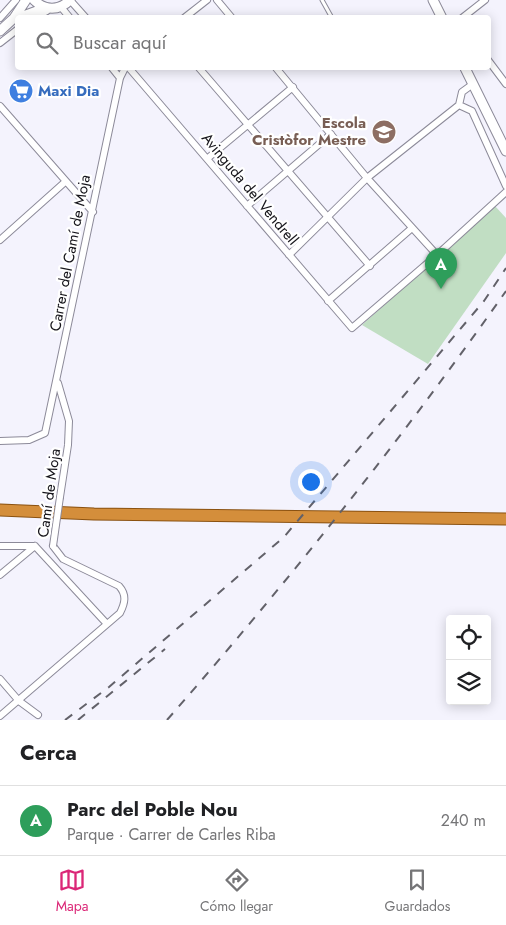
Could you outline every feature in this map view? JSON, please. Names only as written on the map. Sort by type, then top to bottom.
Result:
[{"type":"highway","points":[[0,510],[94,514],[506,519]]},
{"type":"street","points":[[0,18],[16,0]]},
{"type":"street","points":[[4,28],[26,0]]},
{"type":"street","points":[[34,0],[48,8]]},
{"type":"street","points":[[27,15],[48,8],[61,7],[70,0],[83,15]]},
{"type":"street","points":[[188,15],[207,0]]},
{"type":"street","points":[[217,0],[230,15]]},
{"type":"street","points":[[433,0],[440,15]]},
{"type":"street","points":[[466,15],[485,0]]},
{"type":"street","points":[[61,7],[68,15]]},
{"type":"street","points":[[39,15],[48,8]]},
{"type":"street","points":[[4,28],[15,20]]},
{"type":"street","points":[[0,43],[15,31]]},
{"type":"street","points":[[491,63],[503,75],[506,84]]},
{"type":"street","points":[[114,70],[120,78]]},
{"type":"street","name":"Carrer del Camí de Moja","points":[[0,441],[28,440],[45,432],[58,380],[120,78],[124,70]]},
{"type":"street","name":"Avinguda del Vendrell","points":[[131,70],[352,328],[437,255]]},
{"type":"street","points":[[201,70],[370,266]]},
{"type":"street","points":[[278,70],[368,178],[437,255],[506,192]]},
{"type":"street","points":[[466,70],[469,86],[506,151]]},
{"type":"street","points":[[289,255],[368,178],[459,105],[462,92],[469,86]]},
{"type":"street","points":[[208,158],[293,87]]},
{"type":"street","points":[[459,105],[472,111],[506,186]]},
{"type":"street","points":[[0,106],[93,212]]},
{"type":"street","points":[[248,206],[332,134]]},
{"type":"street","points":[[0,240],[65,182]]},
{"type":"street","points":[[328,301],[412,228]]},
{"type":"street","name":"Camí de Moja","points":[[58,380],[69,421],[68,445],[53,546],[63,559],[119,586],[124,591],[124,606],[120,613],[107,624]]},
{"type":"street","points":[[0,546],[34,546],[107,624],[0,716]]},
{"type":"street","points":[[0,575],[34,546]]},
{"type":"street","points":[[0,680],[19,701],[38,715]]},
{"type":"lane","points":[[322,0],[330,15]]},
{"type":"green space","points":[[495,206],[506,218],[506,253],[428,364],[362,325]]},
{"type":"railway","points":[[65,720],[109,687],[284,537],[484,301],[506,268]]},
{"type":"railway","points":[[167,720],[256,616],[342,510],[426,402],[506,291]]},
{"type":"railway","points":[[78,720],[165,649]]},
{"type":"place","name":"Maxi Dia","points":[[21,91]]},
{"type":"place","name":"Escola Cristòfor Mestre","points":[[384,132]]},
{"type":"place","name":"Parc del Poble Nou","points":[[441,289]]}]
